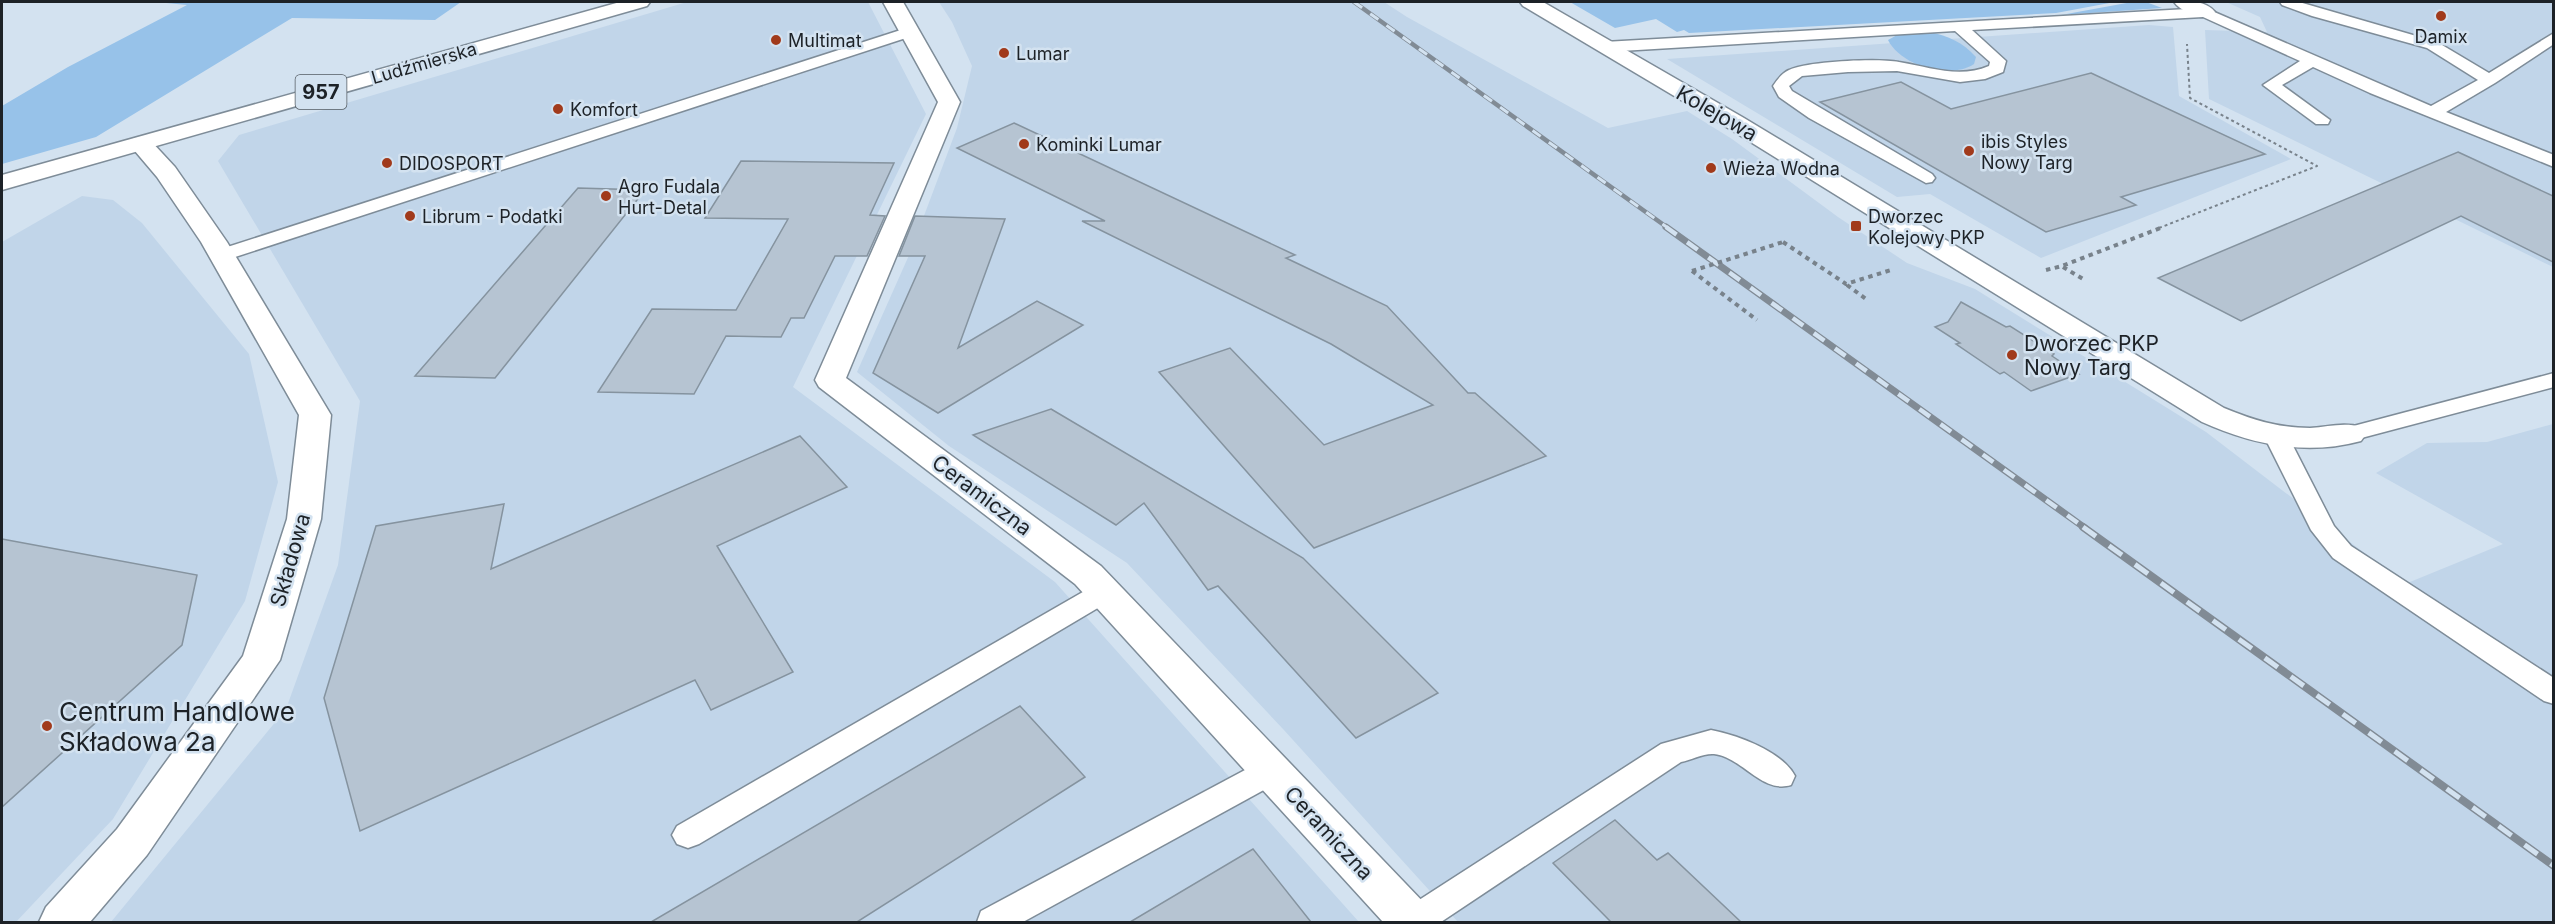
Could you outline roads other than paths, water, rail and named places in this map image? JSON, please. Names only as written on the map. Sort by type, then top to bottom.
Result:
[{"type":"street","name":"Ludźmierska","points":[[2,183],[640,2]]},
{"type":"street","name":"Ceramiczna","points":[[893,2],[949,102],[830,380],[1088,575],[1413,922]]},
{"type":"street","name":"Kolejowa","points":[[1530,2],[1736,123],[2213,415],[2243,429],[2277,438],[2315,439],[2350,434]]},
{"type":"street","points":[[2184,2],[2205,12]]},
{"type":"street","name":"Składowa","points":[[62,922],[132,842],[261,660],[304,519],[315,415],[222,255],[166,172],[141,144]]},
{"type":"lane","points":[[2287,2],[2317,13],[2432,45],[2489,80]]},
{"type":"lane","points":[[1604,47],[2205,12],[2432,113],[2553,162]]},
{"type":"lane","points":[[1926,178],[1815,114],[1785,94],[1781,86],[1798,72],[1895,66],[1941,76],[1985,75],[1997,69],[1998,61],[1958,26]]},
{"type":"lane","points":[[222,255],[910,32]]},
{"type":"lane","points":[[1864,32],[1895,66]]},
{"type":"lane","points":[[2432,113],[2489,80],[2553,37]]},
{"type":"lane","points":[[2312,60],[2271,85],[2322,120]]},
{"type":"lane","points":[[2350,434],[2553,380]]},
{"type":"lane","points":[[2277,438],[2324,530],[2342,552],[2553,693]]},
{"type":"lane","points":[[688,835],[1104,592]]},
{"type":"lane","points":[[1413,922],[1672,753],[1712,742],[1736,747],[1780,776]]},
{"type":"lane","points":[[993,922],[1271,771]]},
{"type":"railway","points":[[1354,2],[1668,228]]},
{"type":"railway","points":[[1666,227],[2085,528]]},
{"type":"railway","points":[[2083,527],[2554,866]]},
{"type":"place","name":"Damix","points":[[2441,16]]},
{"type":"place","name":"Multimat","points":[[776,40]]},
{"type":"place","name":"Lumar","points":[[1004,53]]},
{"type":"place","name":"Komfort","points":[[558,109]]},
{"type":"place","name":"Kominki Lumar","points":[[1024,144]]},
{"type":"place","name":"ibis Styles Nowy Targ","points":[[1969,151]]},
{"type":"place","name":"DIDOSPORT","points":[[387,163]]},
{"type":"place","name":"Wieża Wodna","points":[[1711,168]]},
{"type":"place","name":"Agro Fudala Hurt-Detal","points":[[606,196]]},
{"type":"place","name":"Librum - Podatki","points":[[410,216]]},
{"type":"place","name":"Dworzec Kolejowy PKP","points":[[1856,226]]},
{"type":"place","name":"Dworzec PKP Nowy Targ","points":[[2012,355]]},
{"type":"place","name":"Centrum Handlowe Składowa 2a","points":[[47,726]]}]
